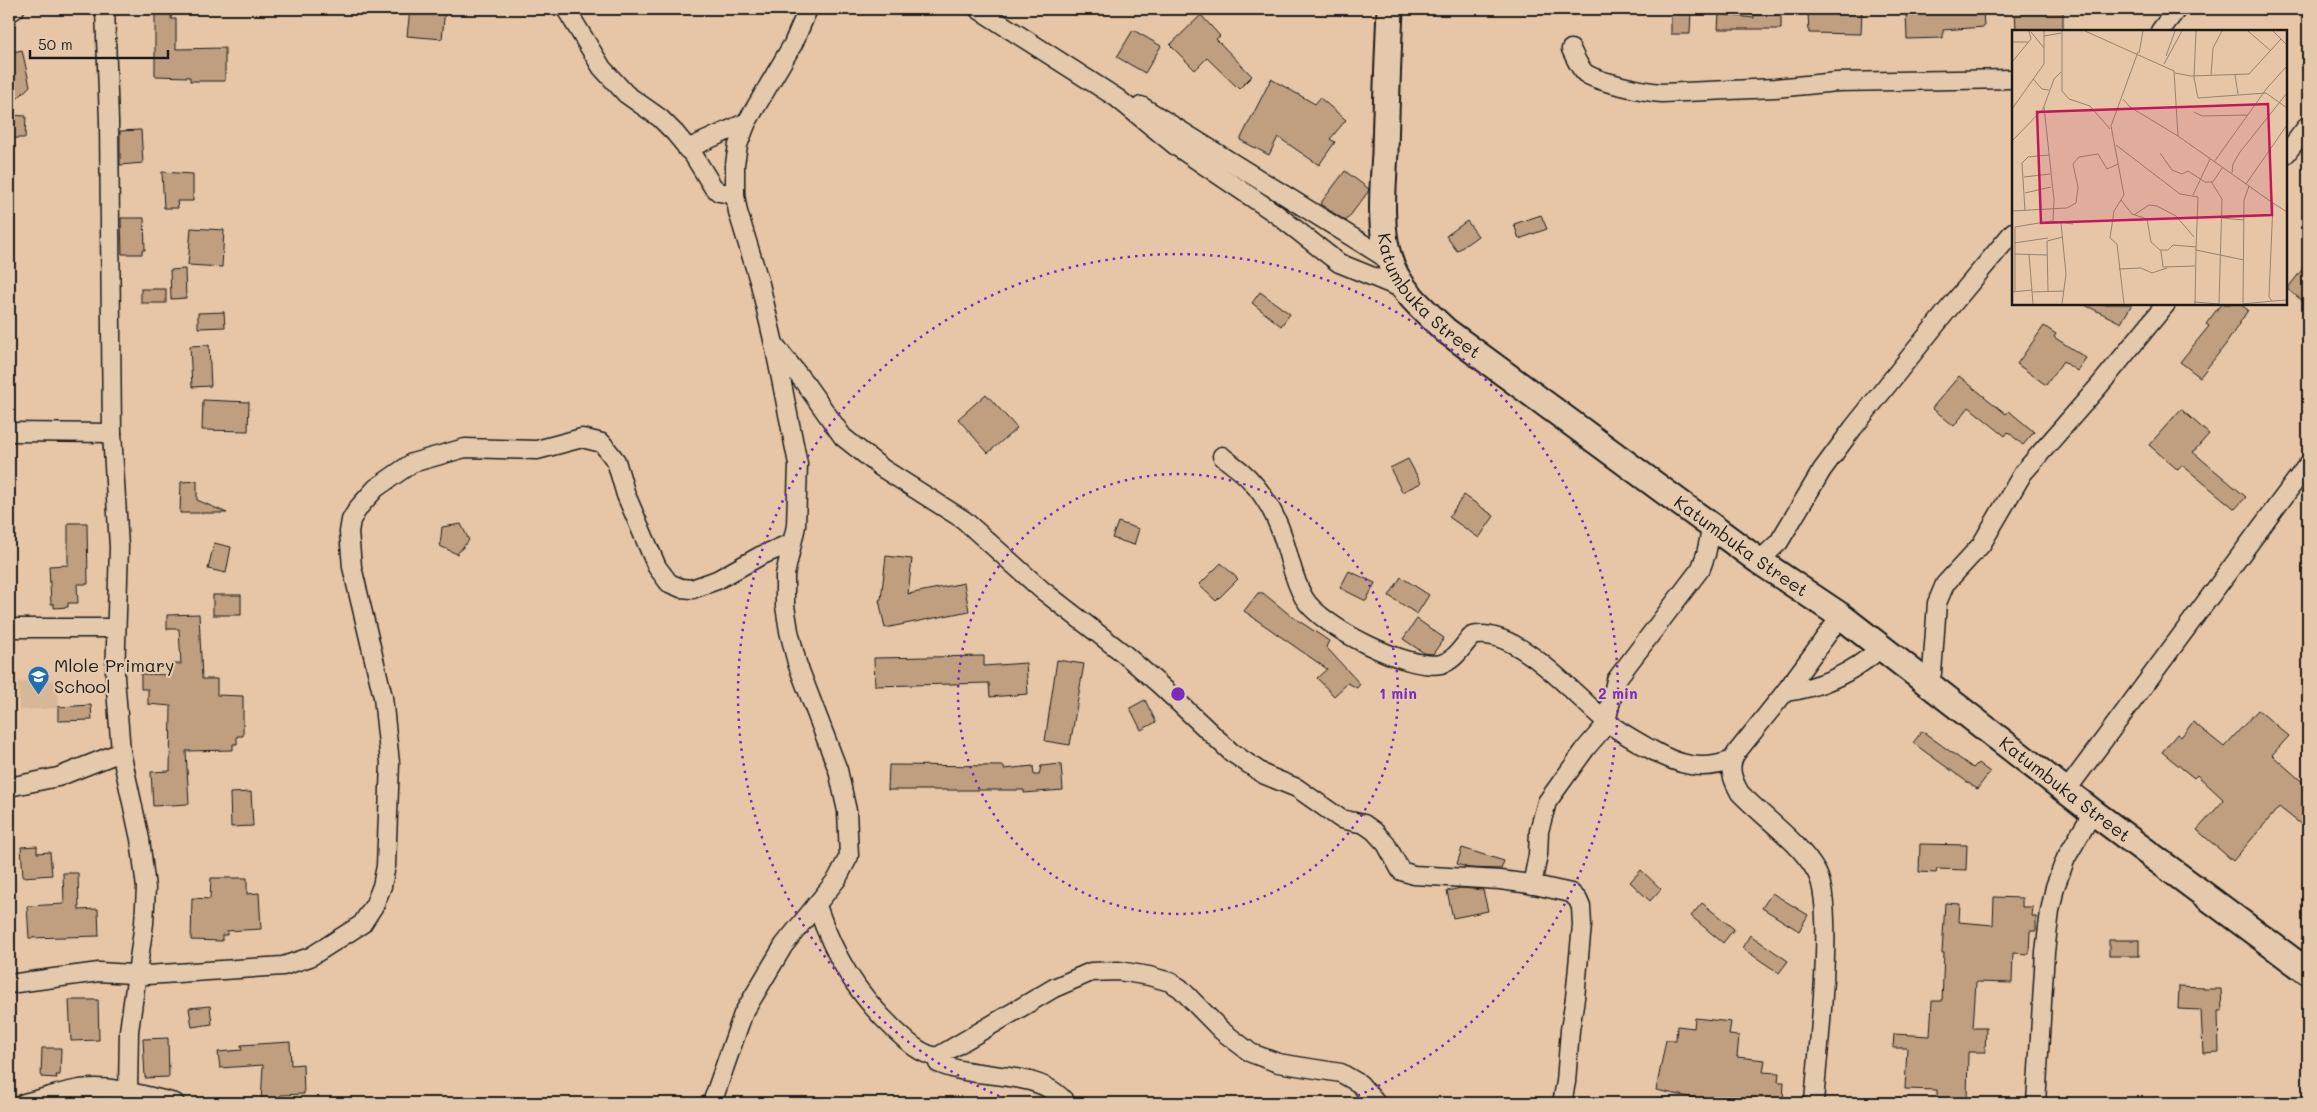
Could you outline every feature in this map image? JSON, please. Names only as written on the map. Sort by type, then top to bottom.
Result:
[{"type":"main road","name":"Katumbuka Street","points":[[1390,9],[1384,175],[1385,232],[1389,260],[1403,289],[1445,330],[1759,561],[1841,616],[2093,812],[2308,972]]},
{"type":"street","points":[[9,13],[15,9]]},
{"type":"street","points":[[105,9],[112,434],[120,547],[115,677],[121,752],[140,839],[144,871],[144,923],[129,1031],[128,1091]]},
{"type":"street","points":[[566,9],[602,68],[626,94],[660,118],[687,149],[719,192],[735,195]]},
{"type":"street","points":[[712,1103],[743,1014],[784,945],[797,927],[817,906],[848,860],[849,830],[847,811],[832,752],[797,663],[789,630],[785,606],[785,575],[796,526],[798,464],[774,344],[735,195],[735,164],[738,145],[747,122],[793,44],[808,9]]},
{"type":"street","points":[[978,9],[1117,98],[1176,146],[1274,213],[1339,263],[1403,289]]},
{"type":"street","points":[[983,9],[1389,260]]},
{"type":"street","points":[[1572,49],[1580,68],[1595,78],[1648,92],[1662,93],[1775,88],[1837,82],[2012,79]]},
{"type":"street","points":[[687,149],[747,122]]},
{"type":"street","points":[[2287,153],[2308,125]]},
{"type":"street","points":[[1759,561],[1779,542],[1822,470],[1853,428],[2012,233]]},
{"type":"street","points":[[1925,683],[1932,673],[1937,603],[1945,584],[1982,545],[2023,473],[2099,386],[2165,305]]},
{"type":"street","points":[[774,344],[843,437],[882,468],[970,525],[1050,597],[1123,652],[1218,742],[1238,757],[1265,775],[1302,792],[1341,819],[1367,826],[1386,844],[1398,868],[1405,873],[1532,885],[1571,893],[1581,906],[1578,966],[1566,1082],[1562,1103]]},
{"type":"street","points":[[9,432],[112,434]]},
{"type":"street","points":[[9,984],[99,972],[136,975],[270,967],[296,963],[326,948],[362,924],[375,904],[382,886],[386,866],[390,763],[382,697],[352,567],[349,532],[351,520],[376,488],[412,463],[431,456],[465,448],[537,450],[582,438],[594,440],[608,450],[616,461],[626,495],[650,551],[663,575],[674,586],[692,589],[700,587],[717,580],[760,556],[791,543]]},
{"type":"street","points":[[1222,456],[1251,480],[1266,500],[1282,534],[1293,574],[1305,599],[1312,609],[1330,624],[1386,652],[1414,662],[1431,664],[1445,662],[1472,636],[1489,636],[1521,649],[1544,664],[1606,722],[1627,737],[1681,764],[1704,767],[1732,760],[1841,616]]},
{"type":"street","points":[[2066,791],[2308,464]]},
{"type":"street","points":[[1532,885],[1538,855],[1539,831],[1547,802],[1606,722],[1616,680],[1694,580],[1706,554],[1712,526]]},
{"type":"street","points":[[9,628],[116,628]]},
{"type":"street","points":[[1785,692],[1807,689],[1838,678],[1881,648]]},
{"type":"street","points":[[9,787],[58,777],[121,752]]},
{"type":"street","points":[[1732,760],[1733,781],[1740,793],[1803,853],[1820,881],[1825,931],[1814,1103]]},
{"type":"street","points":[[2036,1103],[2045,952],[2050,911],[2055,887],[2066,858],[2093,812]]},
{"type":"street","points":[[817,906],[827,936],[852,983],[904,1038],[926,1055],[937,1058],[1054,988],[1091,972],[1119,971],[1170,982],[1180,988],[1222,1031],[1251,1053],[1278,1063],[1341,1073],[1360,1084],[1376,1103]]},
{"type":"street","points":[[937,1058],[938,1063],[965,1073],[1014,1078],[1037,1083],[1049,1088],[1066,1103]]},
{"type":"street","points":[[24,1103],[80,1089],[108,1088],[175,1103]]},
{"type":"shaded area","name":"Mlole Primary School","points":[[57,680],[59,708],[19,710],[18,682]]},
{"type":"building","points":[[155,9],[172,9],[171,19],[176,19],[176,49],[225,48],[225,81],[190,81],[190,77],[155,76]]},
{"type":"building","points":[[410,9],[445,9],[442,39],[407,36]]},
{"type":"building","points":[[1671,9],[1691,9],[1690,34],[1671,34]]},
{"type":"building","points":[[1983,9],[1984,27],[1943,30],[1943,38],[1907,39],[1906,11]]},
{"type":"building","points":[[2015,9],[2063,9],[2063,30],[2016,30]]},
{"type":"building","points":[[1825,10],[1862,11],[1861,34],[1809,33],[1808,12]]},
{"type":"building","points":[[1719,14],[1754,18],[1754,15],[1781,15],[1781,29],[1718,29]]},
{"type":"building","points":[[1201,15],[1220,36],[1216,39],[1252,76],[1239,89],[1207,58],[1195,70],[1170,45]]},
{"type":"building","points":[[1133,30],[1161,46],[1145,73],[1117,57]]},
{"type":"building","points":[[22,50],[30,86],[9,107],[9,53]]},
{"type":"building","points":[[1271,79],[1315,104],[1320,98],[1346,120],[1330,139],[1335,142],[1319,165],[1278,137],[1269,155],[1240,140]]},
{"type":"building","points":[[9,115],[26,116],[25,138],[9,138]]},
{"type":"building","points":[[141,130],[143,163],[120,165],[120,131]]},
{"type":"building","points":[[1345,171],[1369,189],[1346,221],[1320,204]]},
{"type":"building","points":[[162,172],[193,174],[193,201],[177,201],[178,208],[164,208]]},
{"type":"building","points":[[1541,215],[1547,229],[1519,239],[1514,224]]},
{"type":"building","points":[[121,218],[144,218],[145,250],[142,250],[142,254],[122,254]]},
{"type":"building","points":[[1467,221],[1478,236],[1457,251],[1446,236]]},
{"type":"building","points":[[191,228],[224,230],[222,267],[188,265]]},
{"type":"building","points":[[2308,262],[2308,293],[2303,301],[2287,289]]},
{"type":"building","points":[[185,269],[186,298],[171,299],[170,270]]},
{"type":"building","points":[[141,289],[166,289],[166,303],[141,303]]},
{"type":"building","points":[[1260,292],[1290,314],[1281,326],[1252,303]]},
{"type":"building","points":[[2085,305],[2131,305],[2121,323]]},
{"type":"building","points":[[2220,305],[2241,305],[2248,310],[2226,344],[2200,377],[2180,362],[2209,326],[2206,324]]},
{"type":"building","points":[[224,312],[225,327],[198,328],[198,313]]},
{"type":"building","points":[[2044,326],[2056,334],[2054,337],[2086,358],[2077,371],[2063,361],[2046,385],[2017,364]]},
{"type":"building","points":[[209,345],[211,386],[192,387],[190,346]]},
{"type":"building","points":[[1959,376],[2006,414],[2009,411],[2034,432],[2023,445],[2008,432],[2005,436],[1969,407],[1954,426],[1932,408]]},
{"type":"building","points":[[986,394],[1017,428],[988,453],[958,419]]},
{"type":"building","points":[[203,400],[249,402],[248,431],[202,430]]},
{"type":"building","points":[[2181,409],[2209,434],[2193,452],[2246,497],[2235,509],[2182,465],[2178,470],[2149,445]]},
{"type":"building","points":[[1408,459],[1421,483],[1402,492],[1390,468]]},
{"type":"building","points":[[197,481],[197,500],[227,513],[180,513],[181,482]]},
{"type":"building","points":[[1464,495],[1494,516],[1479,538],[1449,517]]},
{"type":"building","points":[[1118,522],[1139,529],[1134,545],[1112,538]]},
{"type":"building","points":[[68,523],[87,523],[88,584],[77,584],[78,603],[68,603],[68,607],[54,608],[54,604],[51,604],[49,566],[68,565]]},
{"type":"building","points":[[461,524],[469,540],[457,554],[440,546],[442,527]]},
{"type":"building","points":[[214,543],[231,547],[226,573],[208,569]]},
{"type":"building","points":[[886,556],[912,559],[908,594],[964,583],[969,611],[885,628],[879,600],[881,599]]},
{"type":"building","points":[[1221,563],[1238,579],[1216,601],[1199,585]]},
{"type":"building","points":[[1349,571],[1375,583],[1366,601],[1340,588]]},
{"type":"building","points":[[1401,577],[1429,595],[1417,614],[1389,596]]},
{"type":"building","points":[[1258,593],[1263,593],[1290,615],[1329,641],[1326,647],[1360,684],[1357,688],[1348,683],[1334,696],[1317,678],[1327,669],[1244,611]]},
{"type":"building","points":[[213,595],[241,595],[241,615],[213,615]]},
{"type":"building","points":[[199,614],[202,679],[217,679],[217,695],[243,696],[243,736],[237,736],[237,744],[233,744],[233,750],[186,751],[189,804],[153,806],[151,772],[170,771],[171,706],[148,704],[148,689],[141,689],[141,674],[171,675],[171,664],[181,664],[179,629],[167,629],[167,615]]},
{"type":"building","points":[[1417,619],[1444,638],[1433,654],[1424,653],[1403,639]]},
{"type":"building","points":[[984,656],[984,666],[1026,663],[1028,694],[990,697],[989,683],[875,686],[874,658]]},
{"type":"building","points":[[1057,660],[1084,664],[1070,745],[1045,741]]},
{"type":"building","points":[[1145,700],[1156,722],[1141,730],[1130,708]]},
{"type":"building","points":[[91,705],[92,720],[58,721],[58,707]]},
{"type":"building","points":[[2258,710],[2289,736],[2272,755],[2308,787],[2308,830],[2279,807],[2233,861],[2197,830],[2224,800],[2197,775],[2194,778],[2162,752],[2177,734],[2181,737],[2193,722],[2224,747]]},
{"type":"building","points":[[1922,731],[1973,768],[1978,763],[1990,772],[1977,789],[1913,743]]},
{"type":"building","points":[[1061,764],[1063,790],[1024,793],[1024,790],[888,790],[889,765],[1004,766],[1004,769],[1033,766],[1034,775],[1039,775],[1041,766]]},
{"type":"building","points":[[251,792],[253,826],[231,827],[230,793]]},
{"type":"building","points":[[1920,844],[1967,845],[1966,870],[1937,869],[1936,873],[1919,872]]},
{"type":"building","points":[[37,846],[37,853],[50,852],[52,875],[23,877],[21,847]]},
{"type":"building","points":[[1462,848],[1504,861],[1501,869],[1469,868],[1457,864]]},
{"type":"building","points":[[1641,870],[1661,889],[1650,901],[1630,882]]},
{"type":"building","points":[[63,873],[78,873],[79,910],[98,909],[99,936],[29,938],[27,906],[64,904]]},
{"type":"building","points":[[211,878],[247,878],[247,894],[259,893],[261,929],[227,931],[227,935],[222,935],[222,941],[191,940],[192,898],[210,899]]},
{"type":"building","points":[[1461,888],[1483,890],[1488,911],[1453,918],[1447,891]]},
{"type":"building","points":[[1772,893],[1808,915],[1799,931],[1762,908]]},
{"type":"building","points":[[1994,897],[2022,898],[2022,907],[2033,907],[2032,916],[2036,917],[2036,931],[2030,931],[2029,954],[2013,953],[2012,983],[1976,982],[1973,1028],[1986,1028],[1985,1052],[1968,1052],[1967,1102],[1937,1103],[1937,1090],[1905,1089],[1907,1048],[1893,1048],[1894,1034],[1930,1036],[1932,1001],[1942,1001],[1945,903],[1960,904],[1959,922],[1993,925]]},
{"type":"building","points":[[1702,903],[1734,929],[1723,943],[1691,916]]},
{"type":"building","points":[[1750,935],[1788,961],[1779,973],[1742,948]]},
{"type":"building","points":[[2109,940],[2139,940],[2139,956],[2109,956]]},
{"type":"building","points":[[2179,986],[2221,989],[2222,1011],[2218,1011],[2219,1052],[2203,1053],[2201,1010],[2178,1009]]},
{"type":"building","points":[[69,1000],[98,1000],[99,1040],[71,1041]]},
{"type":"building","points":[[210,1006],[212,1024],[192,1027],[189,1008]]},
{"type":"building","points":[[1695,1018],[1731,1022],[1729,1035],[1739,1036],[1737,1057],[1765,1060],[1763,1072],[1779,1073],[1778,1082],[1784,1082],[1783,1103],[1718,1103],[1656,1090],[1666,1040],[1676,1040],[1677,1026],[1694,1028]]},
{"type":"building","points":[[168,1038],[169,1077],[145,1078],[143,1039]]},
{"type":"building","points":[[290,1042],[291,1065],[303,1064],[304,1094],[280,1095],[279,1103],[261,1103],[263,1065],[220,1068],[218,1052],[242,1050],[241,1045]]},
{"type":"building","points":[[42,1048],[61,1048],[60,1075],[56,1075],[57,1078],[41,1077]]},
{"type":"place","name":"Mlole Primary School","points":[[38,695]]}]
